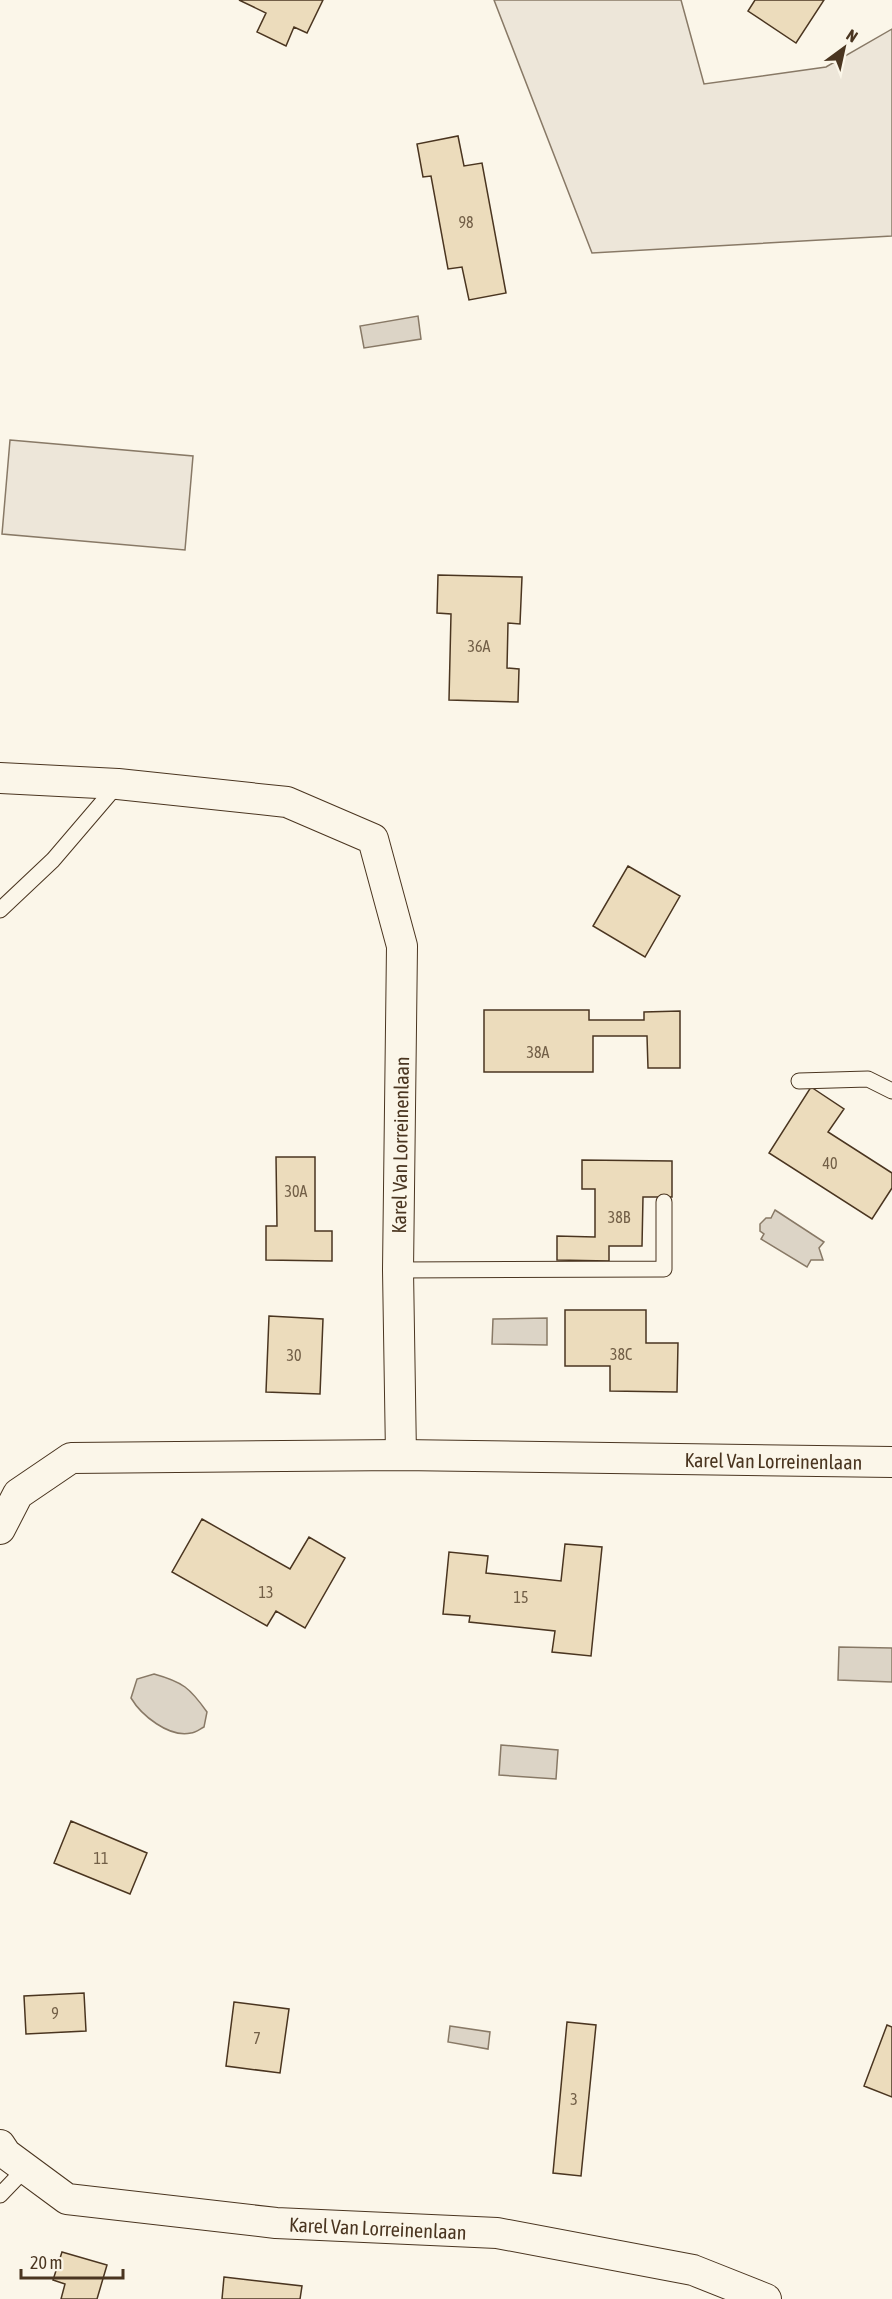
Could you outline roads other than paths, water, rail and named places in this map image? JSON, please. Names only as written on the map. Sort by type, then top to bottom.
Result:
[{"type":"street","points":[[0,778],[118,784]]},
{"type":"street","name":"Karel Van Lorreinenlaan","points":[[118,784],[288,802],[373,839],[402,946],[398,1270],[401,1455]]},
{"type":"street","name":"Karel Van Lorreinenlaan","points":[[0,1529],[18,1494],[71,1458],[401,1455],[892,1462]]},
{"type":"street","name":"Karel Van Lorreinenlaan","points":[[8,2157],[67,2199],[276,2223],[496,2233],[693,2270],[766,2299]]},
{"type":"lane","points":[[0,910],[53,860],[118,784]]},
{"type":"lane","points":[[799,1081],[868,1079],[892,1091]]},
{"type":"lane","points":[[398,1270],[664,1269],[664,1202]]},
{"type":"lane","points":[[0,2195],[8,2157]]}]
